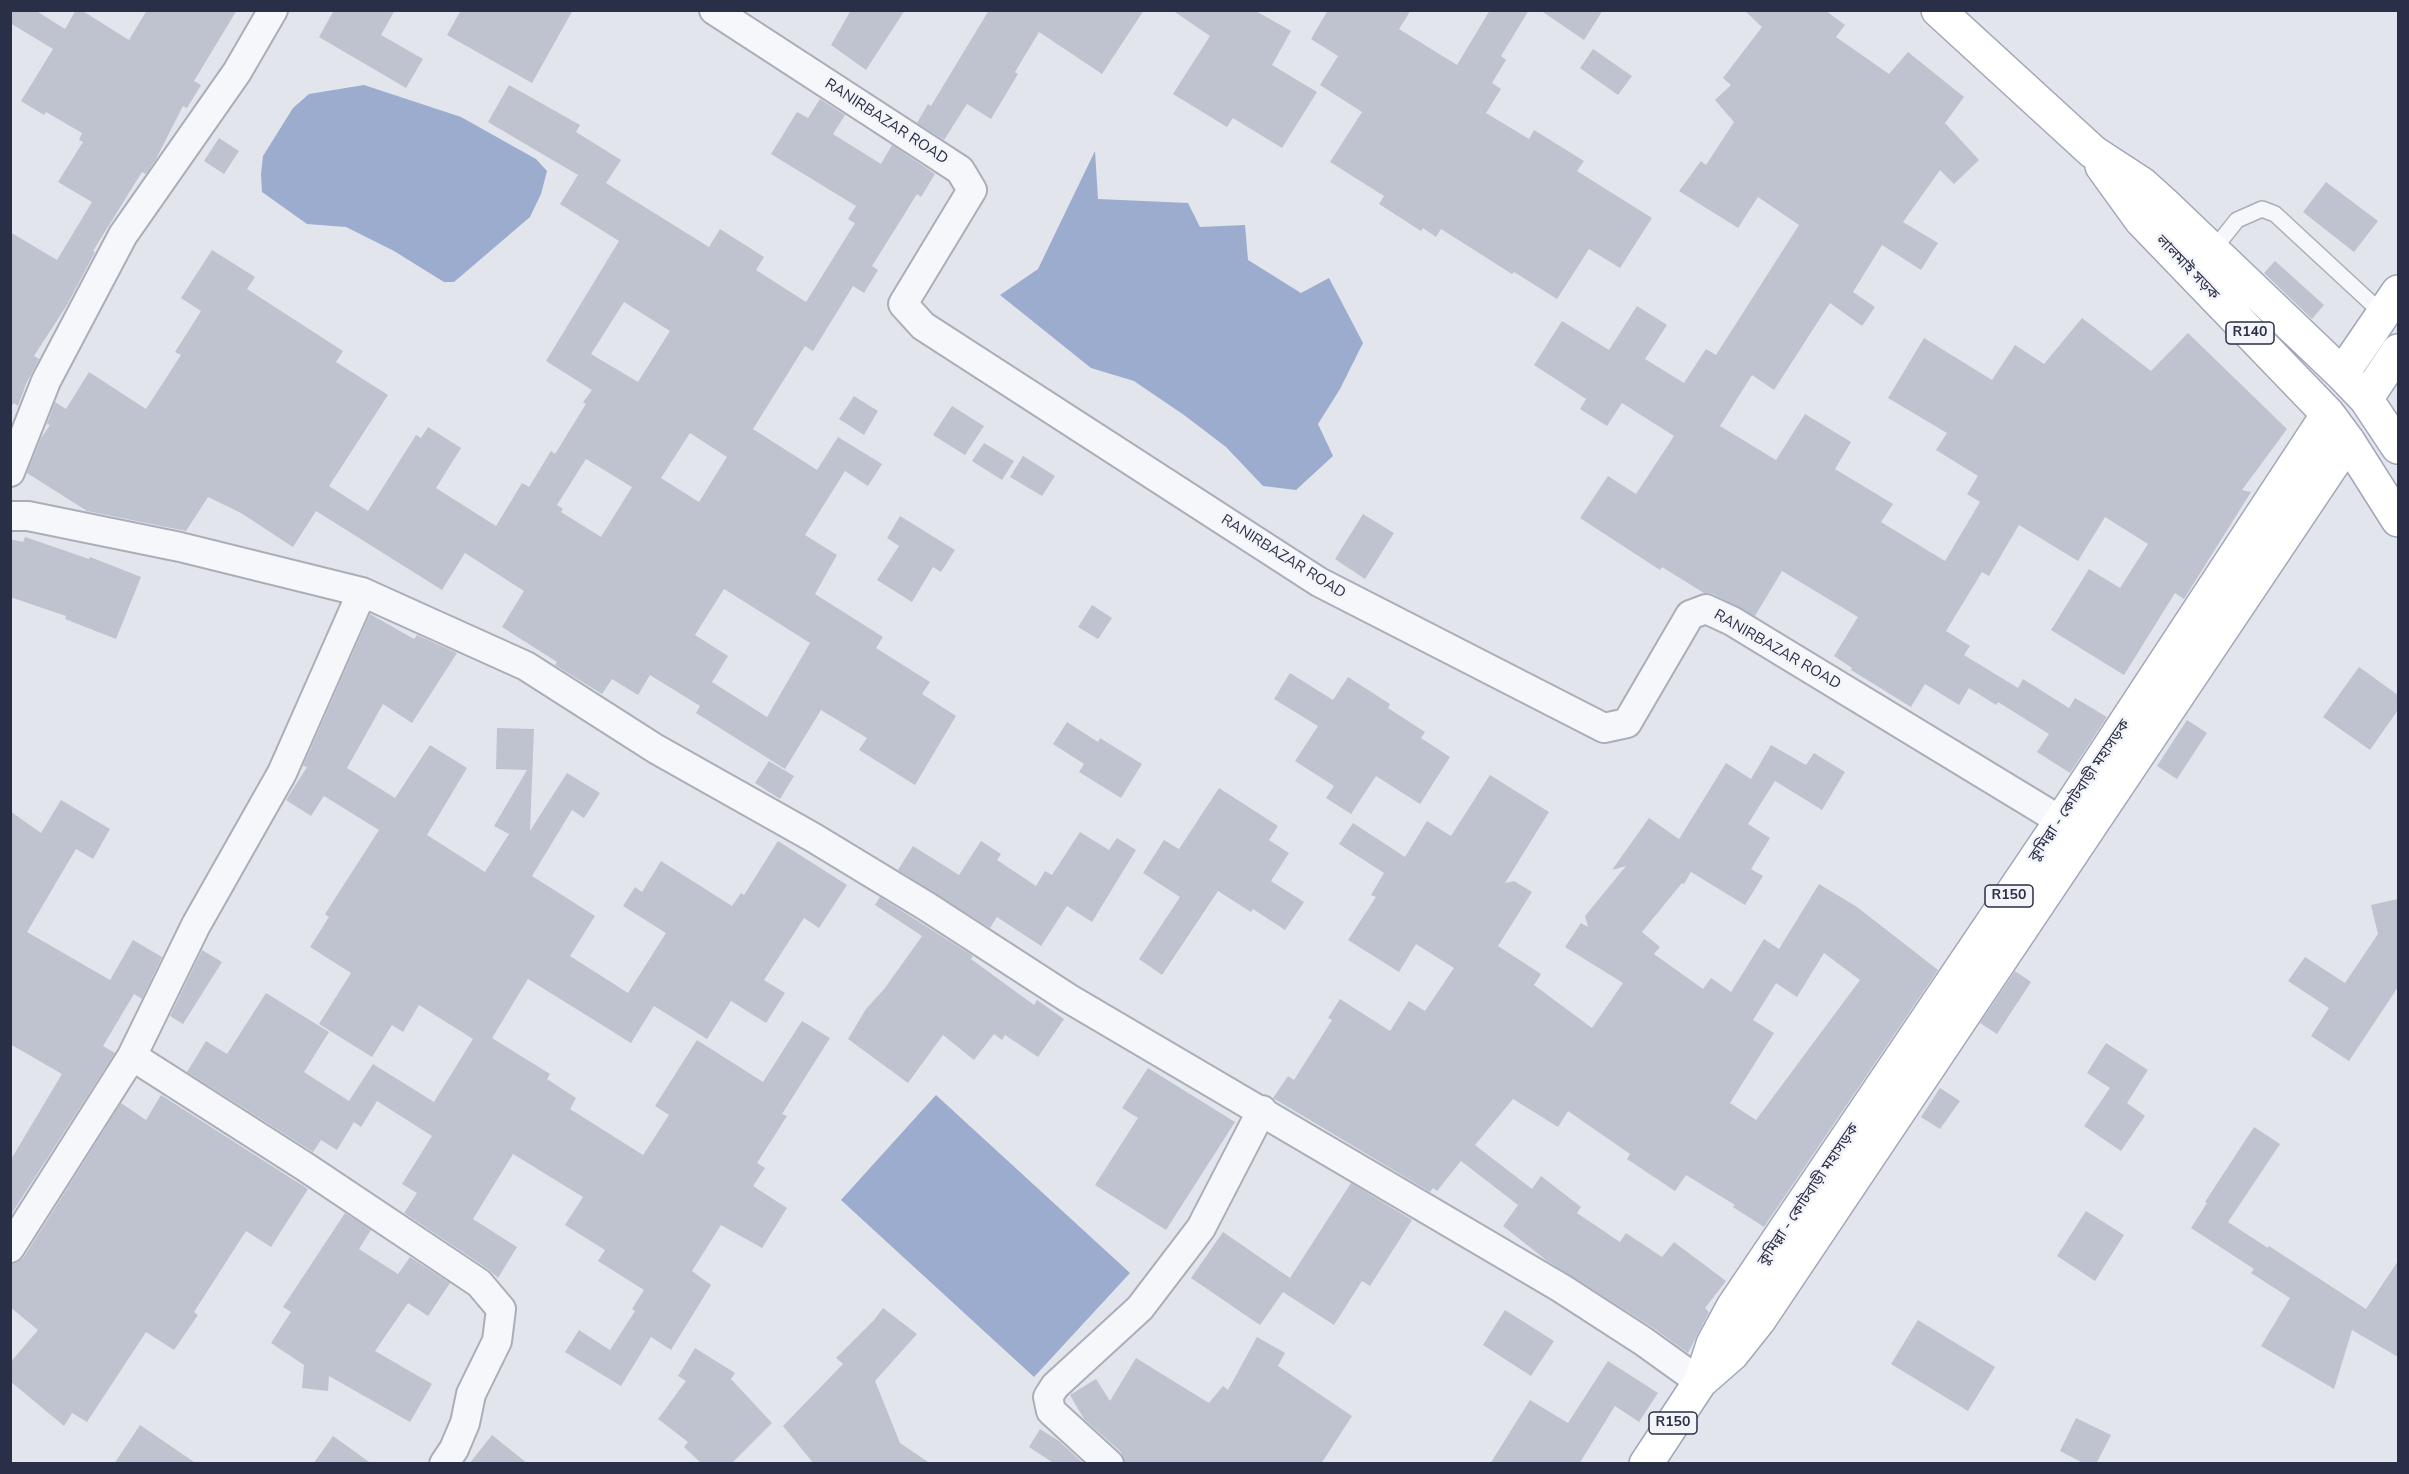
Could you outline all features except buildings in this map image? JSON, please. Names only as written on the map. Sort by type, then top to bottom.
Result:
[{"type":"main road","name":"লালমাই সড়ক","points":[[1938,10],[2093,152],[2142,184],[2212,250],[2366,399],[2398,447]]},
{"type":"main road","name":"লালমাই সড়ক","points":[[2093,152],[2141,220],[2328,414],[2348,441],[2398,520]]},
{"type":"main road","points":[[2342,374],[2391,303]]},
{"type":"main road","points":[[2366,399],[2398,351]]},
{"type":"main road","name":"কুমিল্লা - কোটবাড়ী মহাসড়ক","points":[[2041,875],[2061,821],[2328,414]]},
{"type":"main road","name":"কুমিল্লা - কোটবাড়ী মহাসড়ক","points":[[1646,1464],[1700,1382],[1732,1354],[1759,1320],[2041,875],[2348,441]]},
{"type":"street","points":[[10,472],[46,381],[123,235],[237,72],[273,10]]},
{"type":"street","name":"RANIRBAZAR ROAD","points":[[714,10],[960,170],[972,190],[903,304],[923,326],[1319,582],[1604,728],[1627,723],[1690,615],[1706,609],[1732,621],[2061,821]]},
{"type":"street","points":[[10,516],[28,516],[180,547],[362,592],[526,666],[656,749],[814,838],[926,906],[1068,998],[1262,1110],[1561,1288],[1643,1341],[1700,1382]]},
{"type":"street","points":[[10,1248],[132,1056],[196,925],[282,773],[362,592]]},
{"type":"street","points":[[132,1056],[304,1166],[479,1283],[501,1309],[496,1341],[471,1394],[465,1423],[454,1449],[444,1464]]},
{"type":"street","points":[[1109,1464],[1051,1411],[1048,1397],[1055,1386],[1140,1308],[1201,1228],[1262,1110]]},
{"type":"lane","points":[[2212,250],[2237,220],[2262,209],[2275,214],[2391,303]]},
{"type":"water","points":[[364,85],[461,117],[536,159],[547,171],[541,194],[530,217],[454,282],[444,282],[394,251],[346,227],[307,224],[262,192],[263,156],[293,108],[309,94]]},
{"type":"water","points":[[1095,151],[1098,199],[1188,203],[1200,227],[1245,225],[1248,260],[1301,293],[1329,278],[1363,343],[1340,389],[1318,424],[1333,456],[1296,490],[1263,486],[1226,447],[1184,415],[1134,381],[1091,368],[1000,295],[1038,269]]},
{"type":"water","points":[[936,1095],[1130,1273],[1034,1377],[841,1200]]}]
